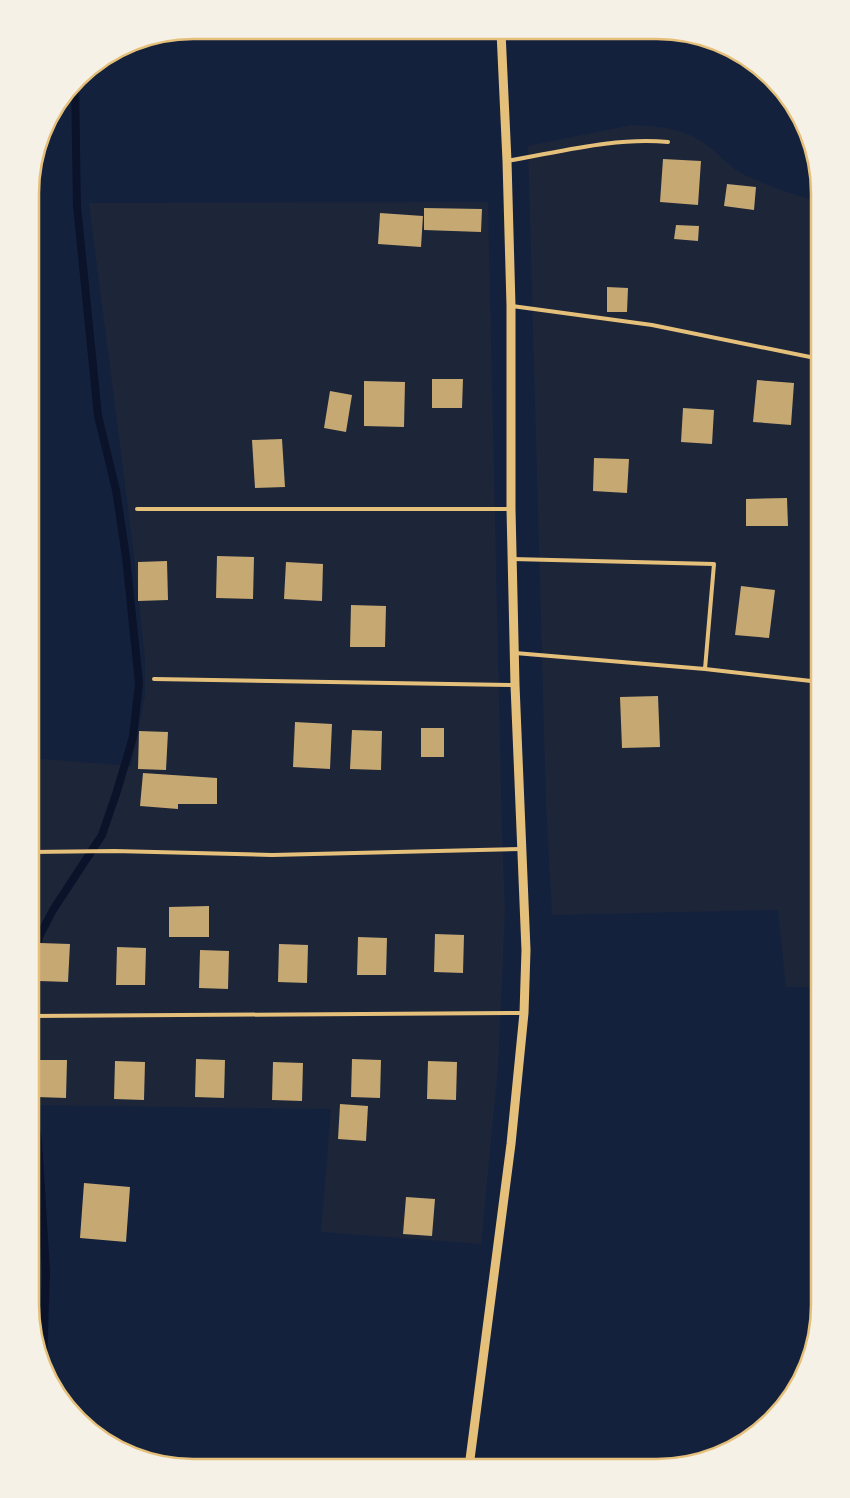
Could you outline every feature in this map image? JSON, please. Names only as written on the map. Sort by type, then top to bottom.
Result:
[{"type":"street","points":[[470,1459],[511,1144],[524,1013],[526,950],[515,685],[512,559],[511,306],[501,39]]},
{"type":"lane","points":[[507,161],[609,143],[630,141],[668,142]]},
{"type":"lane","points":[[511,306],[652,325],[811,357]]},
{"type":"lane","points":[[137,509],[512,509]]},
{"type":"lane","points":[[512,559],[714,564],[705,669]]},
{"type":"lane","points":[[515,653],[705,669],[811,681]]},
{"type":"lane","points":[[154,678],[515,685]]},
{"type":"lane","points":[[39,852],[114,851],[272,855],[521,849]]},
{"type":"lane","points":[[39,1016],[524,1013]]},
{"type":"shaded area","points":[[631,125],[661,127],[690,135],[699,140],[741,173],[760,182],[811,199],[811,987],[786,987],[778,910],[552,915],[546,803],[528,146]]},
{"type":"shaded area","points":[[488,202],[505,911],[498,1068],[481,1244],[321,1232],[331,1109],[39,1105],[39,759],[131,766],[145,696],[145,659],[133,547],[89,203]]},
{"type":"building","points":[[663,159],[701,161],[698,205],[660,202]]},
{"type":"building","points":[[727,184],[756,187],[754,210],[724,206]]},
{"type":"building","points":[[424,208],[482,209],[481,232],[424,230]]},
{"type":"building","points":[[380,213],[423,216],[421,247],[378,244]]},
{"type":"building","points":[[676,225],[699,226],[698,241],[674,239]]},
{"type":"building","points":[[607,287],[628,288],[627,312],[607,312]]},
{"type":"building","points":[[432,379],[463,379],[462,408],[432,408]]},
{"type":"building","points":[[757,380],[794,383],[791,425],[753,422]]},
{"type":"building","points":[[364,381],[405,382],[404,427],[364,426]]},
{"type":"building","points":[[330,391],[352,395],[346,432],[324,428]]},
{"type":"building","points":[[683,408],[714,410],[712,444],[681,442]]},
{"type":"building","points":[[282,439],[285,487],[255,488],[252,440]]},
{"type":"building","points":[[594,458],[629,459],[627,493],[593,491]]},
{"type":"building","points":[[787,498],[788,526],[746,526],[746,499]]},
{"type":"building","points":[[217,556],[254,557],[253,599],[216,598]]},
{"type":"building","points":[[167,561],[168,600],[138,601],[138,562]]},
{"type":"building","points":[[286,562],[323,564],[322,601],[284,599]]},
{"type":"building","points":[[741,586],[775,590],[769,638],[735,635]]},
{"type":"building","points":[[351,605],[386,606],[385,647],[350,647]]},
{"type":"building","points":[[658,696],[660,747],[622,748],[620,697]]},
{"type":"building","points":[[295,722],[332,724],[330,769],[293,767]]},
{"type":"building","points":[[421,728],[444,728],[444,757],[421,757]]},
{"type":"building","points":[[352,730],[382,731],[381,770],[350,769]]},
{"type":"building","points":[[139,731],[168,732],[166,770],[138,769]]},
{"type":"building","points":[[143,773],[217,778],[217,804],[178,804],[178,809],[140,806]]},
{"type":"building","points":[[209,906],[209,937],[169,937],[169,907]]},
{"type":"building","points":[[435,934],[464,935],[463,973],[434,972]]},
{"type":"building","points":[[358,937],[387,938],[386,975],[357,975]]},
{"type":"building","points":[[40,943],[70,944],[68,982],[39,981]]},
{"type":"building","points":[[279,944],[308,945],[307,983],[278,982]]},
{"type":"building","points":[[117,947],[146,948],[145,985],[116,985]]},
{"type":"building","points":[[200,950],[229,951],[228,989],[199,988]]},
{"type":"building","points":[[196,1059],[225,1060],[224,1098],[195,1097]]},
{"type":"building","points":[[352,1059],[381,1060],[380,1098],[351,1097]]},
{"type":"building","points":[[39,1060],[67,1060],[66,1098],[39,1097]]},
{"type":"building","points":[[115,1061],[145,1062],[144,1100],[114,1099]]},
{"type":"building","points":[[428,1061],[457,1062],[456,1100],[427,1099]]},
{"type":"building","points":[[273,1062],[303,1063],[302,1101],[272,1100]]},
{"type":"building","points":[[340,1104],[368,1106],[366,1141],[338,1139]]},
{"type":"building","points":[[84,1183],[130,1187],[126,1242],[80,1238]]},
{"type":"building","points":[[406,1197],[435,1199],[432,1236],[403,1234]]},
{"type":"waterway","points":[[39,937],[53,910],[102,835],[133,737],[139,683],[126,557],[116,490],[98,416],[77,206],[75,93]]},
{"type":"waterway","points":[[39,1156],[46,1272],[44,1342]]}]
